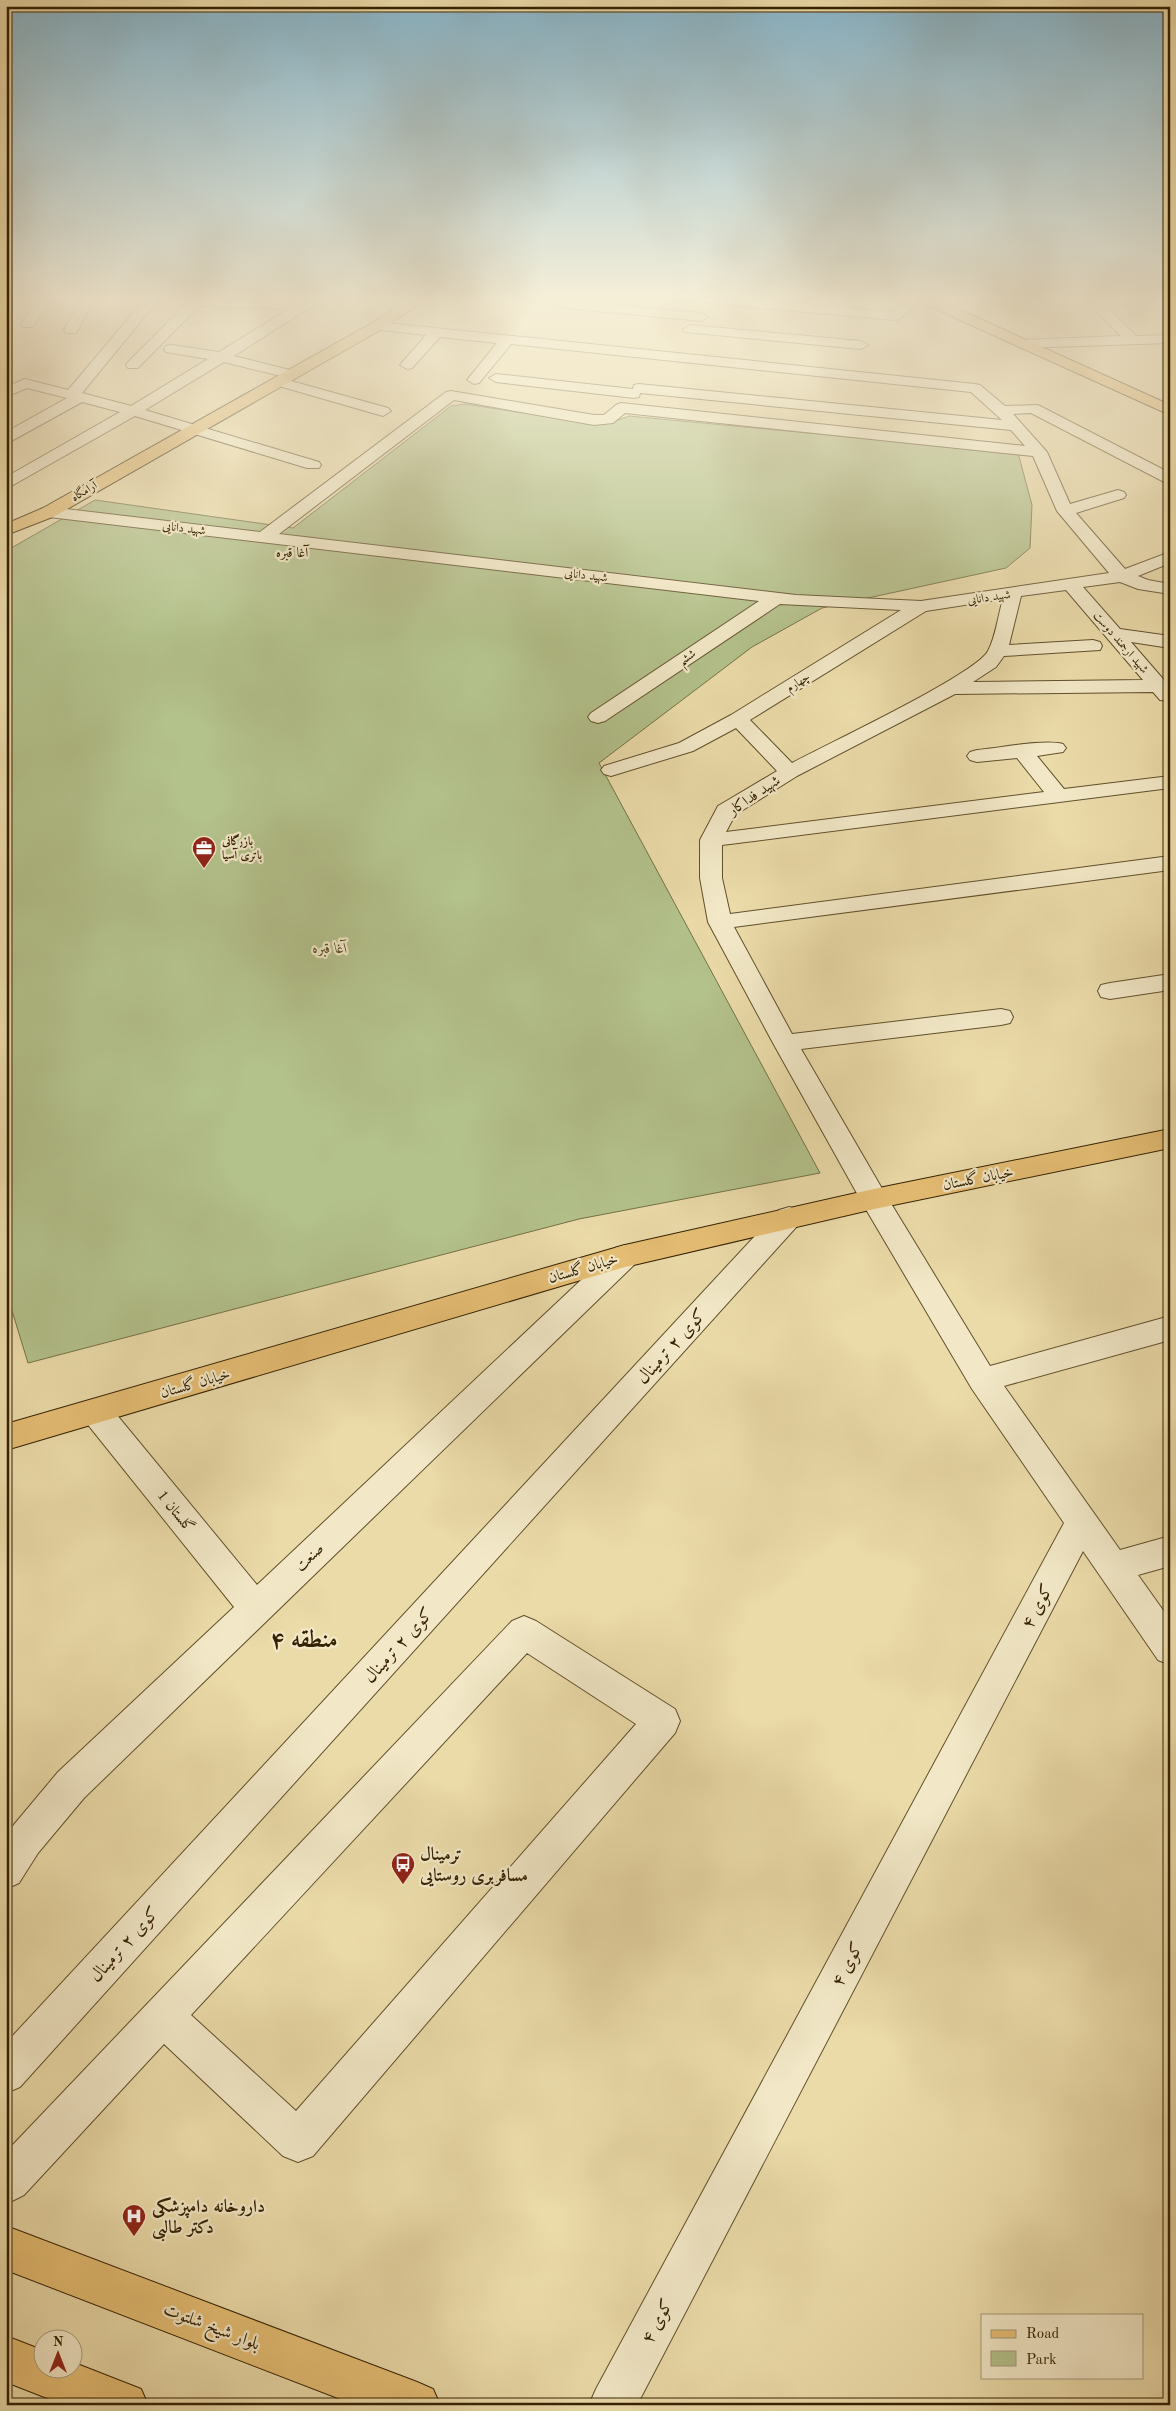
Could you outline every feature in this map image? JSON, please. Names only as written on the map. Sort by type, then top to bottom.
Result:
[{"type":"main road","name":"آرامگاه","points":[[6,530],[49,512],[222,412]]},
{"type":"main road","name":"خیابان گلستان","points":[[6,1437],[625,1256],[789,1217],[1170,1138]]},
{"type":"main road","name":"بلوار شیخ شلتوت","points":[[6,2248],[417,2405]]},
{"type":"main road","points":[[6,2359],[125,2405]]},
{"type":"street","points":[[6,439],[51,412]]},
{"type":"street","points":[[6,484],[132,412]]},
{"type":"street","points":[[135,412],[313,465]]},
{"type":"street","points":[[264,537],[429,412]]},
{"type":"street","points":[[545,412],[594,420],[608,420],[617,412]]},
{"type":"street","points":[[654,412],[1039,452]]},
{"type":"street","points":[[859,412],[1016,426]]},
{"type":"street","points":[[1002,412],[1039,452],[1066,511],[1122,576],[1144,585],[1170,589]]},
{"type":"street","points":[[1040,412],[1170,480]]},
{"type":"street","points":[[1066,511],[1118,495]]},
{"type":"street","name":"شهید دانایی","points":[[49,512],[776,598],[922,606],[1013,594],[1122,576],[1170,557]]},
{"type":"street","name":"شهید ارجمند دوست","points":[[1072,585],[1164,692]]},
{"type":"street","points":[[1013,594],[998,651],[1093,646]]},
{"type":"street","name":"ششم","points":[[598,717],[776,598]]},
{"type":"street","name":"چهارم","points":[[611,770],[686,747],[738,719],[922,606]]},
{"type":"street","points":[[1114,634],[1170,642]]},
{"type":"street","name":"شهید فداکار","points":[[998,651],[989,663],[950,688],[790,772],[726,811],[711,840],[711,878],[720,922],[785,1043],[874,1199],[983,1380],[1170,1648]]},
{"type":"street","points":[[950,688],[1164,692]]},
{"type":"street","points":[[738,719],[790,772]]},
{"type":"street","points":[[977,756],[1056,748]]},
{"type":"street","points":[[1022,751],[1059,796]]},
{"type":"street","points":[[711,840],[1170,782]]},
{"type":"street","points":[[720,922],[1170,863]]},
{"type":"street","points":[[1110,991],[1170,982]]},
{"type":"street","points":[[785,1043],[1001,1017]]},
{"type":"street","name":"کوی ۲ ترمینال","points":[[6,2073],[789,1217]]},
{"type":"street","name":"صنعت","points":[[6,1870],[25,1840],[71,1785],[625,1256]]},
{"type":"street","points":[[983,1380],[1170,1328]]},
{"type":"street","name":"گلستان 1","points":[[96,1412],[256,1609]]},
{"type":"street","name":"کوی ۴","points":[[612,2405],[1082,1522]]},
{"type":"street","points":[[1113,1567],[1170,1551]]},
{"type":"street","points":[[6,2182],[42,2144],[524,1632],[662,1721],[298,2141],[162,2016]]},
{"type":"green space","name":"آغا قبره","points":[[444,412],[513,412],[586,423],[610,423],[629,416],[1018,453],[1032,505],[1030,548],[1006,568],[822,608],[752,647],[599,763],[820,1173],[579,1219],[28,1363],[6,1291],[6,551],[95,500],[293,528]]},
{"type":"place","name":"بازرگانی باتری آسیا","points":[[204,869]]},
{"type":"place","name":"ترمینال مسافربری روستایی","points":[[403,1885]]},
{"type":"place","name":"داروخانه دامپزشکی دکتر طالبی","points":[[134,2237]]},
{"type":"district","name":"آغا قبره","points":[[292,552]]},
{"type":"district","name":"منطقه ۴","points":[[304,1639]]}]
